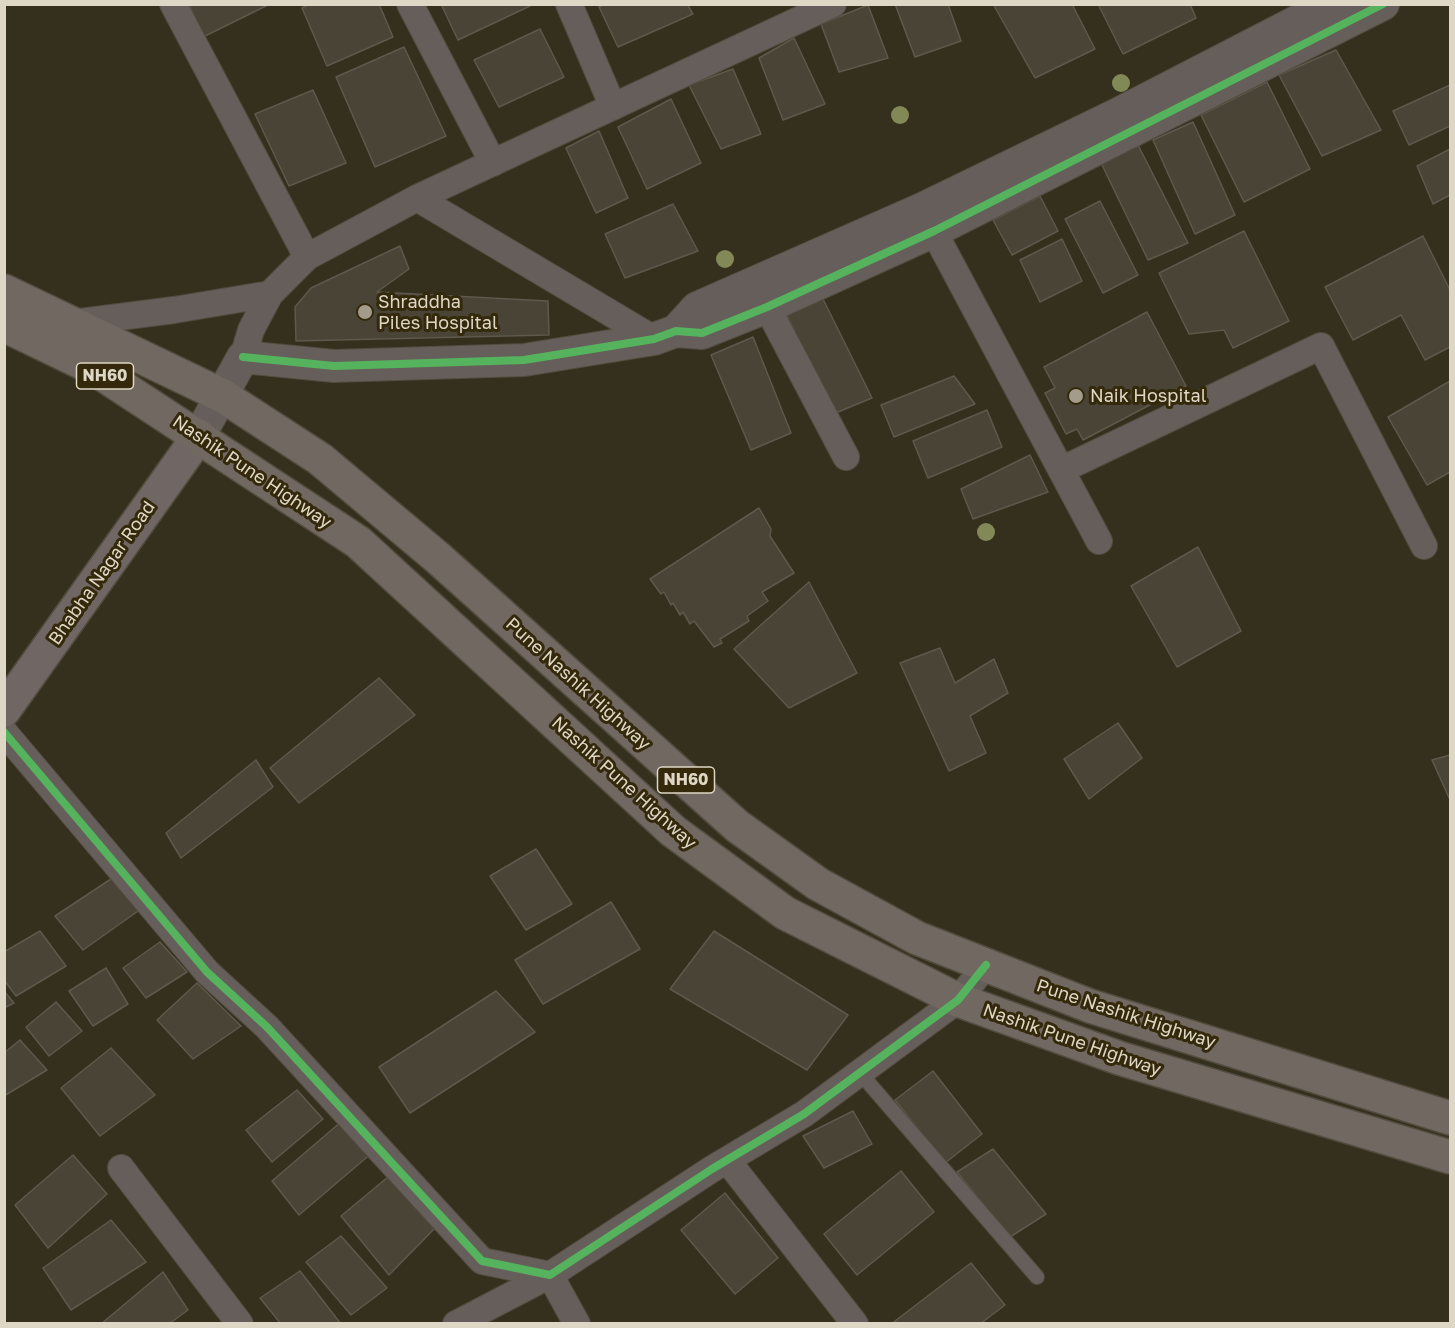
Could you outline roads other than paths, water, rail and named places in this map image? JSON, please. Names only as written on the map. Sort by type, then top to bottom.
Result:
[{"type":"highway","name":"Pune Nashik Highway","points":[[4,291],[223,396],[320,459],[438,558],[737,826],[818,884],[917,938],[1090,1006],[1450,1118]]},
{"type":"highway","name":"Nashik Pune Highway","points":[[4,325],[93,368],[358,542],[673,831],[785,913],[958,1000],[1119,1058],[1450,1157]]},
{"type":"main road","name":"Bhabha Nagar Road","points":[[4,710],[199,436]]},
{"type":"street","points":[[173,4],[307,257]]},
{"type":"street","points":[[410,4],[494,163]]},
{"type":"street","points":[[569,4],[613,107]]},
{"type":"street","points":[[199,436],[243,357],[251,330],[270,294],[307,257],[417,198],[833,4]]},
{"type":"street","points":[[243,357],[334,366],[524,360],[665,335],[702,333],[767,307],[928,220],[1120,126],[1333,12],[1383,4]]},
{"type":"street","points":[[417,198],[665,335]]},
{"type":"street","points":[[665,335],[697,308],[928,220]]},
{"type":"street","points":[[928,220],[1099,540]]},
{"type":"street","points":[[72,323],[174,310],[270,294]]},
{"type":"street","points":[[767,307],[846,457]]},
{"type":"street","points":[[1061,470],[1321,346],[1424,546]]},
{"type":"street","points":[[4,732],[207,972],[267,1027],[482,1262],[550,1275],[578,1323]]},
{"type":"street","points":[[456,1323],[550,1275],[727,1160],[804,1114],[958,1000],[986,965]]},
{"type":"street","points":[[727,1160],[855,1323]]},
{"type":"street","points":[[121,1168],[240,1323]]},
{"type":"lane","points":[[860,1073],[1037,1277]]},
{"type":"place","name":"Shraddha Piles Hospital","points":[[365,312]]},
{"type":"place","name":"Naik Hospital","points":[[1076,396]]}]
